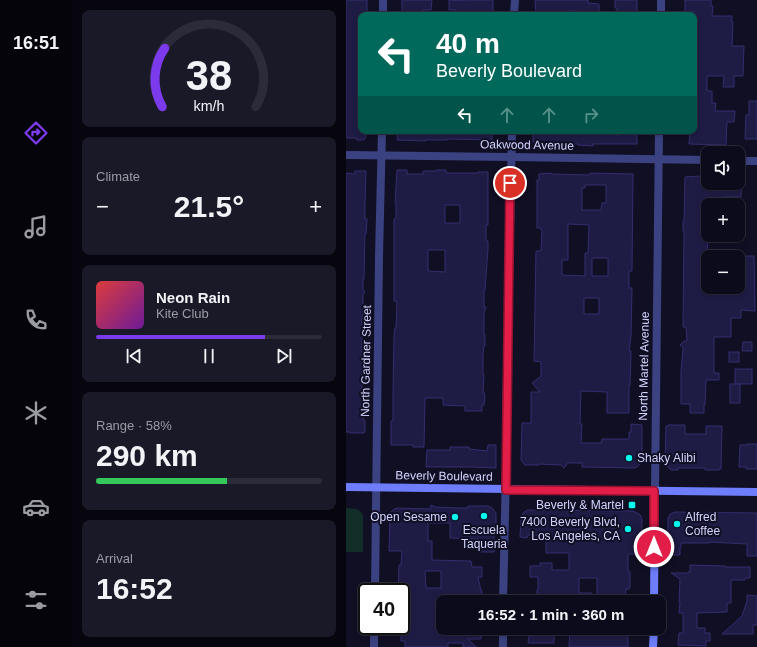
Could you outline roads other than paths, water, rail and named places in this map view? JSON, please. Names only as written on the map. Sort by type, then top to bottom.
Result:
[{"type":"main road","name":"Beverly Boulevard","points":[[346,487],[757,492]]},
{"type":"main road","name":"North Martel Avenue","points":[[654,491],[654,595]]},
{"type":"main road","points":[[654,635],[654,647]]},
{"type":"street","points":[[383,0],[383,12]]},
{"type":"street","points":[[514,0],[514,12]]},
{"type":"street","points":[[661,0],[661,12]]},
{"type":"street","name":"North Gardner Street","points":[[375,583],[382,134]]},
{"type":"street","points":[[503,595],[512,134]]},
{"type":"street","name":"North Martel Avenue","points":[[654,491],[659,134]]},
{"type":"street","name":"Oakwood Avenue","points":[[346,155],[701,160]]},
{"type":"street","points":[[745,160],[757,161]]},
{"type":"street","points":[[374,635],[374,647]]},
{"type":"street","points":[[503,635],[503,647]]},
{"type":"place","name":"Shaky Alibi","points":[[629,458]]},
{"type":"place","name":"Beverly & Martel","points":[[632,505]]},
{"type":"place","name":"Escuela Taqueria","points":[[484,516]]},
{"type":"place","name":"Open Sesame","points":[[455,517]]},
{"type":"place","name":"Alfred Coffee","points":[[677,524]]},
{"type":"place","name":"7400 Beverly Blvd, Los Angeles, CA","points":[[628,529]]}]
